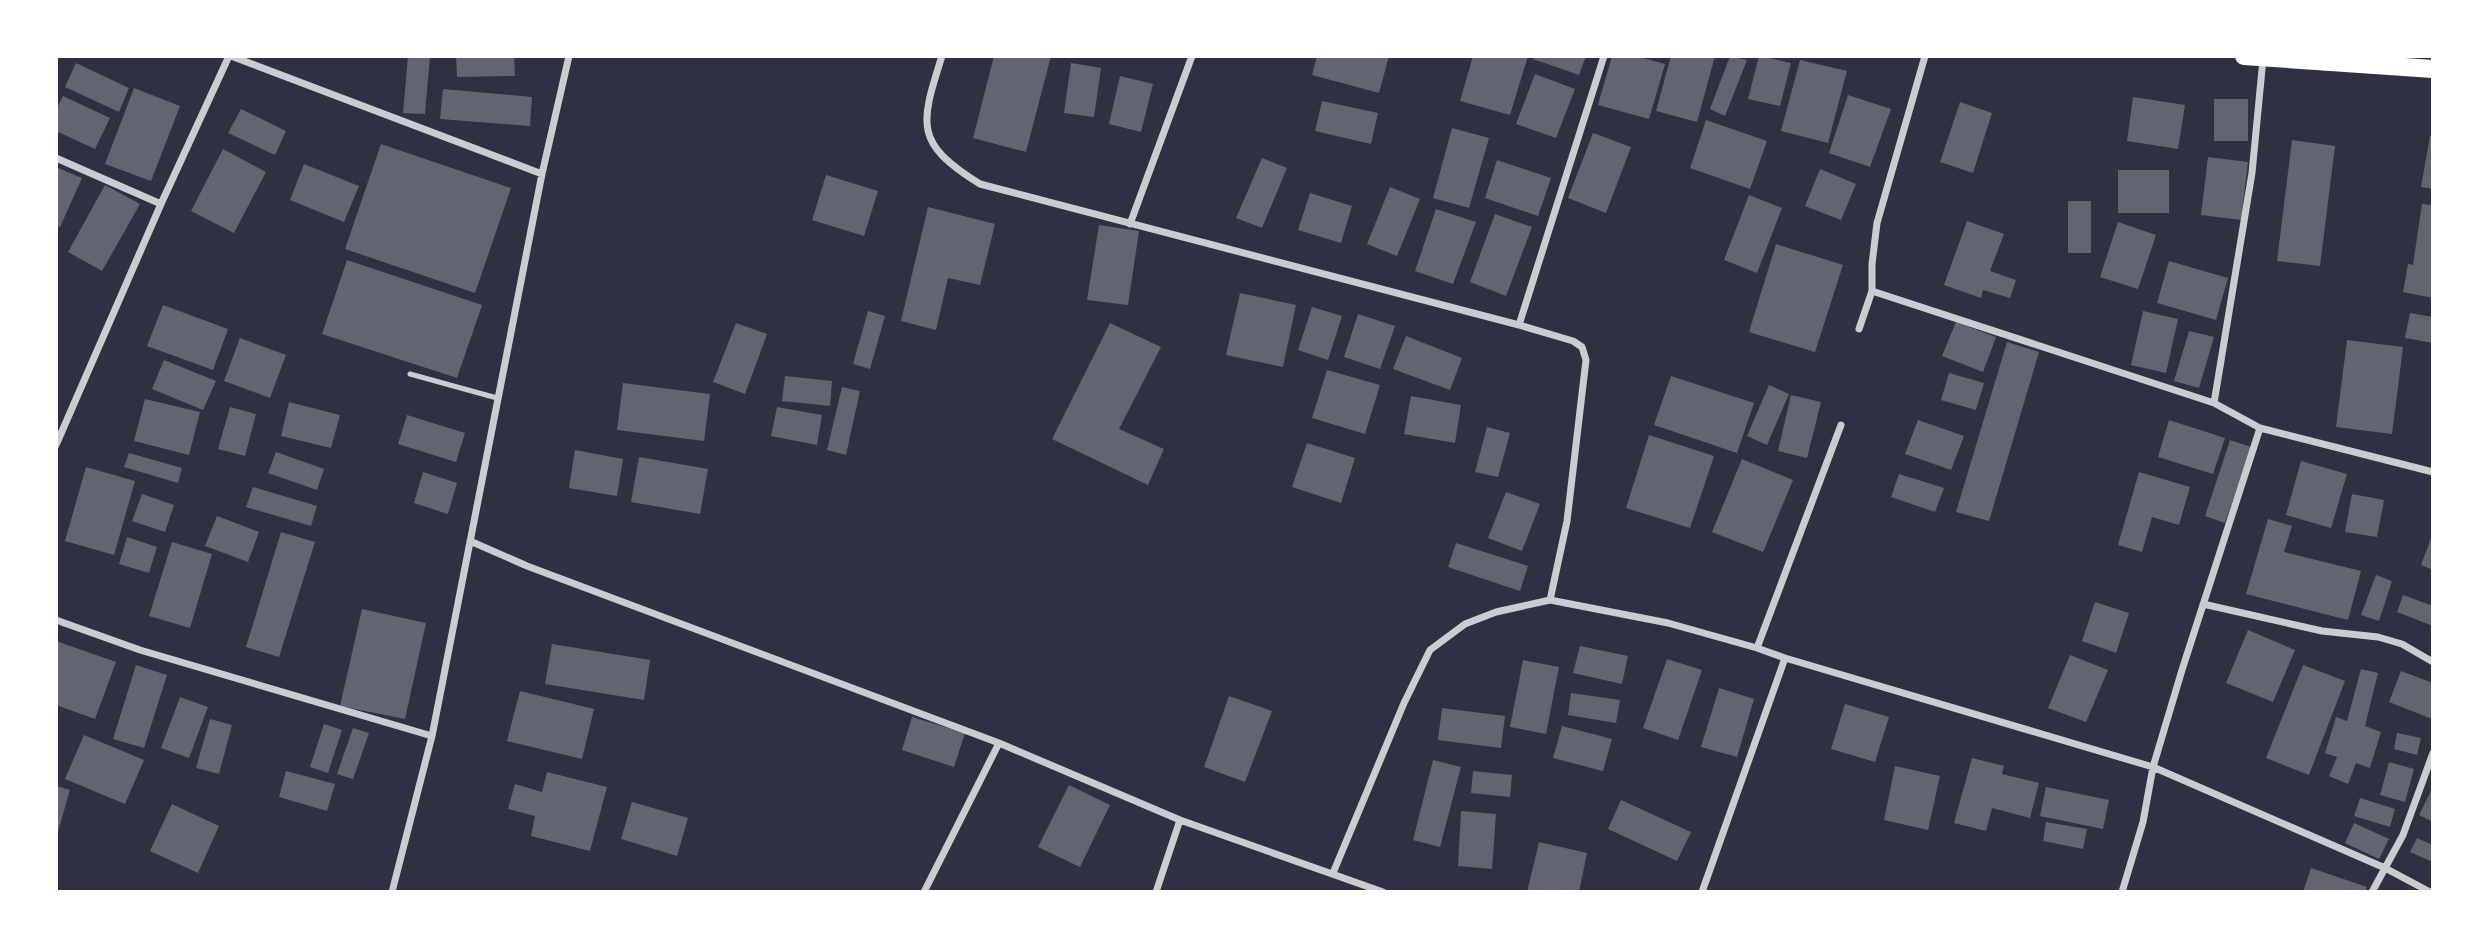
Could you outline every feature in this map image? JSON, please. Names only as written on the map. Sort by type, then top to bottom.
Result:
[{"type":"main road","points":[[2244,56],[2433,69]]},
{"type":"street","points":[[56,445],[161,204],[230,56],[542,174]]},
{"type":"street","points":[[392,892],[432,736],[542,174],[569,56]]},
{"type":"street","points":[[942,56],[928,100],[926,119],[933,148],[952,167],[980,184],[1519,325],[1573,341],[1582,347],[1586,360],[1567,521],[1550,600]]},
{"type":"street","points":[[1130,223],[1192,56]]},
{"type":"street","points":[[1519,325],[1604,56]]},
{"type":"street","points":[[1859,329],[1872,290],[1877,223],[1925,56]]},
{"type":"street","points":[[2214,403],[2252,173],[2263,57]]},
{"type":"street","points":[[56,158],[161,204]]},
{"type":"street","points":[[1872,290],[2214,403],[2260,428],[2433,472]]},
{"type":"street","points":[[1757,648],[1841,425]]},
{"type":"street","points":[[2122,892],[2143,822],[2153,767],[2260,428]]},
{"type":"street","points":[[470,541],[527,566],[999,743],[1180,820],[1383,892]]},
{"type":"street","points":[[1333,873],[1404,703],[1430,650],[1465,624],[1496,612],[1550,600],[1668,623],[2153,767],[2385,868],[2430,892]]},
{"type":"street","points":[[2203,604],[2322,631],[2378,637],[2402,644],[2433,662]]},
{"type":"street","points":[[56,620],[140,650],[432,736]]},
{"type":"street","points":[[1702,892],[1785,658]]},
{"type":"street","points":[[924,892],[999,743]]},
{"type":"street","points":[[2372,892],[2403,835],[2433,753]]},
{"type":"street","points":[[1156,892],[1180,820]]},
{"type":"lane","points":[[410,374],[497,398]]},
{"type":"building","points":[[408,56],[430,56],[425,114],[403,113]]},
{"type":"building","points":[[456,56],[514,56],[515,76],[457,77]]},
{"type":"building","points":[[994,56],[1051,56],[1026,152],[973,138]]},
{"type":"building","points":[[1317,56],[1389,56],[1379,93],[1312,75]]},
{"type":"building","points":[[1473,56],[1528,56],[1510,115],[1460,101]]},
{"type":"building","points":[[1535,56],[1586,56],[1579,75],[1533,59]]},
{"type":"building","points":[[1612,56],[1636,56],[1665,64],[1649,119],[1598,105]]},
{"type":"building","points":[[1671,56],[1715,56],[1697,122],[1656,111]]},
{"type":"building","points":[[1730,56],[1747,60],[1725,116],[1710,109]]},
{"type":"building","points":[[1759,56],[1791,63],[1780,106],[1748,99]]},
{"type":"building","points":[[1800,60],[1847,71],[1828,143],[1781,131]]},
{"type":"building","points":[[76,63],[129,88],[119,112],[65,87]]},
{"type":"building","points":[[1071,63],[1101,68],[1094,117],[1064,113]]},
{"type":"building","points":[[1535,74],[1575,89],[1556,138],[1516,124]]},
{"type":"building","points":[[1120,76],[1153,84],[1141,132],[1109,124]]},
{"type":"building","points":[[134,88],[180,106],[151,181],[105,164]]},
{"type":"building","points":[[443,89],[532,97],[530,126],[440,119]]},
{"type":"building","points":[[1848,95],[1891,109],[1870,167],[1829,153]]},
{"type":"building","points":[[63,96],[110,118],[95,149],[56,131],[56,110]]},
{"type":"building","points":[[2133,97],[2185,105],[2178,149],[2127,141]]},
{"type":"building","points":[[2214,99],[2248,99],[2248,141],[2214,141]]},
{"type":"building","points":[[1322,101],[1378,113],[1371,144],[1315,131]]},
{"type":"building","points":[[1960,102],[1992,113],[1973,173],[1940,162]]},
{"type":"building","points":[[241,109],[286,131],[275,155],[228,133]]},
{"type":"building","points":[[1706,120],[1767,141],[1750,189],[1690,168]]},
{"type":"building","points":[[1452,128],[1489,138],[1469,208],[1433,198]]},
{"type":"building","points":[[1593,133],[1631,147],[1606,213],[1568,198]]},
{"type":"building","points":[[2430,136],[2433,136],[2433,189],[2421,187]]},
{"type":"building","points":[[2292,140],[2335,146],[2320,266],[2277,261]]},
{"type":"building","points":[[381,144],[511,188],[475,293],[345,249]]},
{"type":"building","points":[[223,149],[266,172],[234,233],[191,211]]},
{"type":"building","points":[[2208,157],[2248,162],[2241,220],[2201,215]]},
{"type":"building","points":[[1262,158],[1287,168],[1262,228],[1236,218]]},
{"type":"building","points":[[1497,160],[1551,178],[1538,216],[1485,198]]},
{"type":"building","points":[[304,164],[359,186],[344,222],[290,200]]},
{"type":"building","points":[[56,167],[82,178],[60,227],[56,226]]},
{"type":"building","points":[[1820,169],[1856,184],[1841,220],[1805,206]]},
{"type":"building","points":[[2118,170],[2169,170],[2169,213],[2118,213]]},
{"type":"building","points":[[826,175],[878,191],[864,236],[812,220]]},
{"type":"building","points":[[105,185],[140,204],[102,271],[68,252]]},
{"type":"building","points":[[1390,187],[1420,199],[1397,256],[1367,244]]},
{"type":"building","points":[[1310,193],[1352,206],[1341,243],[1298,230]]},
{"type":"building","points":[[1749,195],[1782,208],[1757,273],[1724,260]]},
{"type":"building","points":[[2068,201],[2091,201],[2091,253],[2068,253]]},
{"type":"building","points":[[2422,204],[2433,205],[2433,298],[2403,292],[2408,264],[2413,265]]},
{"type":"building","points":[[928,207],[995,224],[980,285],[948,278],[936,330],[901,321]]},
{"type":"building","points":[[1436,209],[1476,222],[1453,284],[1415,271]]},
{"type":"building","points":[[1495,214],[1532,227],[1506,296],[1470,282]]},
{"type":"building","points":[[1967,221],[2004,234],[1990,271],[2016,280],[2010,298],[1983,290],[1981,298],[1944,285]]},
{"type":"building","points":[[2118,222],[2156,235],[2138,289],[2100,277]]},
{"type":"building","points":[[1099,225],[1139,231],[1128,305],[1087,300]]},
{"type":"building","points":[[1776,244],[1843,265],[1815,352],[1749,332]]},
{"type":"building","points":[[347,260],[482,305],[457,378],[322,334]]},
{"type":"building","points":[[2169,261],[2228,278],[2216,320],[2157,303]]},
{"type":"building","points":[[1240,293],[1296,305],[1283,367],[1226,355]]},
{"type":"building","points":[[163,305],[228,329],[213,370],[147,346]]},
{"type":"building","points":[[1312,307],[1342,316],[1328,360],[1298,350]]},
{"type":"building","points":[[868,311],[885,316],[870,369],[853,364]]},
{"type":"building","points":[[2143,311],[2178,319],[2166,373],[2131,365]]},
{"type":"building","points":[[2410,313],[2433,317],[2433,343],[2405,338]]},
{"type":"building","points":[[1358,314],[1395,326],[1380,369],[1344,357]]},
{"type":"building","points":[[1956,322],[1996,337],[1983,372],[1942,356]]},
{"type":"building","points":[[736,323],[767,334],[745,394],[713,382]]},
{"type":"building","points":[[1110,323],[1161,347],[1119,429],[1164,449],[1148,485],[1052,439]]},
{"type":"building","points":[[2189,331],[2214,337],[2199,388],[2174,381]]},
{"type":"building","points":[[1406,336],[1462,358],[1450,390],[1393,369]]},
{"type":"building","points":[[240,338],[286,355],[270,398],[224,381]]},
{"type":"building","points":[[2347,340],[2403,347],[2392,434],[2336,427]]},
{"type":"building","points":[[2007,342],[2039,352],[1989,521],[1956,512]]},
{"type":"building","points":[[164,360],[216,381],[203,410],[152,389]]},
{"type":"building","points":[[1327,370],[1380,385],[1365,434],[1312,418]]},
{"type":"building","points":[[1949,373],[1984,383],[1976,410],[1941,400]]},
{"type":"building","points":[[785,376],[832,381],[830,406],[782,401]]},
{"type":"building","points":[[1671,376],[1754,403],[1737,453],[1654,425]]},
{"type":"building","points":[[623,383],[710,394],[704,441],[617,430]]},
{"type":"building","points":[[1769,385],[1789,394],[1767,445],[1747,436]]},
{"type":"building","points":[[842,387],[860,391],[846,455],[827,450]]},
{"type":"building","points":[[1791,395],[1821,402],[1807,458],[1778,451]]},
{"type":"building","points":[[1411,396],[1461,405],[1455,443],[1404,434]]},
{"type":"building","points":[[145,399],[200,412],[189,455],[134,441]]},
{"type":"building","points":[[289,402],[340,415],[331,448],[281,436]]},
{"type":"building","points":[[230,407],[256,414],[245,456],[218,449]]},
{"type":"building","points":[[777,407],[822,415],[817,445],[771,436]]},
{"type":"building","points":[[407,415],[465,433],[456,462],[398,444]]},
{"type":"building","points":[[1918,420],[1964,436],[1951,470],[1905,454]]},
{"type":"building","points":[[2169,420],[2225,438],[2213,474],[2158,457]]},
{"type":"building","points":[[1487,427],[1510,433],[1498,477],[1475,472]]},
{"type":"building","points":[[1649,435],[1714,456],[1690,528],[1626,508]]},
{"type":"building","points":[[2230,440],[2251,447],[2225,523],[2205,516]]},
{"type":"building","points":[[1307,443],[1355,458],[1341,503],[1292,487]]},
{"type":"building","points":[[575,450],[623,459],[617,496],[569,488]]},
{"type":"building","points":[[276,452],[324,469],[317,490],[268,473]]},
{"type":"building","points":[[129,453],[182,468],[178,483],[124,467]]},
{"type":"building","points":[[639,457],[708,469],[700,514],[631,502]]},
{"type":"building","points":[[1742,459],[1793,480],[1763,552],[1712,532]]},
{"type":"building","points":[[2301,461],[2347,474],[2331,528],[2286,515]]},
{"type":"building","points":[[86,467],[135,481],[114,555],[65,541]]},
{"type":"building","points":[[423,472],[457,483],[448,514],[414,503]]},
{"type":"building","points":[[2139,472],[2190,487],[2179,525],[2152,517],[2142,552],[2118,545]]},
{"type":"building","points":[[1899,474],[1944,488],[1935,512],[1891,497]]},
{"type":"building","points":[[253,487],[317,506],[311,526],[246,507]]},
{"type":"building","points":[[1506,492],[1540,504],[1522,551],[1488,538]]},
{"type":"building","points":[[142,494],[174,505],[165,532],[132,521]]},
{"type":"building","points":[[2352,494],[2384,500],[2377,537],[2345,532]]},
{"type":"building","points":[[217,516],[259,532],[248,562],[205,546]]},
{"type":"building","points":[[2268,519],[2292,526],[2284,552],[2361,571],[2348,620],[2246,594]]},
{"type":"building","points":[[281,532],[315,542],[279,657],[246,647]]},
{"type":"building","points":[[2433,533],[2433,570],[2421,565]]},
{"type":"building","points":[[127,537],[157,547],[149,573],[119,564]]},
{"type":"building","points":[[172,542],[212,554],[190,628],[149,616]]},
{"type":"building","points":[[1456,543],[1528,566],[1520,591],[1448,567]]},
{"type":"building","points":[[2376,575],[2392,581],[2379,621],[2361,615]]},
{"type":"building","points":[[2403,595],[2433,606],[2433,626],[2397,612]]},
{"type":"building","points":[[2095,602],[2129,613],[2116,653],[2082,641]]},
{"type":"building","points":[[362,609],[426,623],[405,719],[340,706]]},
{"type":"building","points":[[2248,630],[2295,650],[2273,702],[2226,683]]},
{"type":"building","points":[[56,641],[116,662],[95,719],[56,705]]},
{"type":"building","points":[[552,644],[650,660],[644,700],[545,684]]},
{"type":"building","points":[[1580,646],[1628,656],[1622,684],[1573,673]]},
{"type":"building","points":[[2070,655],[2108,670],[2086,722],[2048,708]]},
{"type":"building","points":[[1667,659],[1702,670],[1678,740],[1643,728]]},
{"type":"building","points":[[1523,660],[1559,667],[1546,734],[1510,727]]},
{"type":"building","points":[[136,665],[167,675],[144,748],[113,739]]},
{"type":"building","points":[[2303,665],[2345,681],[2309,775],[2266,758]]},
{"type":"building","points":[[2361,669],[2378,673],[2365,726],[2381,732],[2370,768],[2356,763],[2348,784],[2329,776],[2337,757],[2325,753],[2336,717],[2347,721]]},
{"type":"building","points":[[2401,671],[2433,683],[2432,719],[2389,702]]},
{"type":"building","points":[[1719,688],[1754,699],[1737,757],[1701,747]]},
{"type":"building","points":[[520,691],[594,709],[582,759],[507,741]]},
{"type":"building","points":[[1571,693],[1620,700],[1616,723],[1568,715]]},
{"type":"building","points":[[1229,696],[1272,711],[1245,782],[1204,767]]},
{"type":"building","points":[[180,697],[208,707],[189,758],[161,748]]},
{"type":"building","points":[[1845,704],[1889,717],[1875,762],[1831,749]]},
{"type":"building","points":[[1442,708],[1505,716],[1501,748],[1438,740]]},
{"type":"building","points":[[912,717],[965,733],[954,767],[902,750]]},
{"type":"building","points":[[210,719],[232,725],[219,774],[196,768]]},
{"type":"building","points":[[324,724],[342,730],[328,773],[310,767]]},
{"type":"building","points":[[1562,726],[1612,739],[1603,771],[1553,758]]},
{"type":"building","points":[[353,728],[369,733],[353,779],[337,774]]},
{"type":"building","points":[[2397,733],[2421,738],[2417,755],[2394,749]]},
{"type":"building","points":[[84,735],[144,760],[125,804],[65,779]]},
{"type":"building","points":[[1972,758],[2004,766],[2002,774],[2039,783],[2030,818],[1992,808],[1986,831],[1954,823]]},
{"type":"building","points":[[1433,760],[1461,767],[1440,847],[1413,840]]},
{"type":"building","points":[[2389,762],[2414,769],[2405,802],[2380,795]]},
{"type":"building","points":[[1895,766],[1940,776],[1928,830],[1884,820]]},
{"type":"building","points":[[286,771],[335,784],[327,811],[279,797]]},
{"type":"building","points":[[1473,771],[1512,775],[1510,797],[1471,793]]},
{"type":"building","points":[[547,772],[607,787],[590,851],[531,836],[535,816],[508,809],[515,784],[542,792]]},
{"type":"building","points":[[1069,785],[1110,805],[1080,867],[1038,847]]},
{"type":"building","points":[[56,786],[70,790],[57,835],[56,835]]},
{"type":"building","points":[[2046,787],[2109,800],[2103,829],[2040,816]]},
{"type":"building","points":[[2433,787],[2433,822],[2419,815]]},
{"type":"building","points":[[2360,798],[2395,809],[2390,827],[2354,816]]},
{"type":"building","points":[[1621,800],[1691,832],[1677,861],[1608,829]]},
{"type":"building","points":[[632,802],[688,818],[677,856],[621,839]]},
{"type":"building","points":[[172,804],[219,826],[198,873],[150,851]]},
{"type":"building","points":[[1461,811],[1496,814],[1492,869],[1458,866]]},
{"type":"building","points":[[2046,822],[2087,829],[2083,849],[2043,841]]},
{"type":"building","points":[[2354,823],[2389,839],[2379,859],[2345,843]]},
{"type":"building","points":[[2417,838],[2433,845],[2433,862],[2410,852]]},
{"type":"building","points":[[1539,842],[1587,853],[1579,892],[1527,892]]},
{"type":"building","points":[[2311,868],[2367,887],[2365,892],[2303,892]]}]
